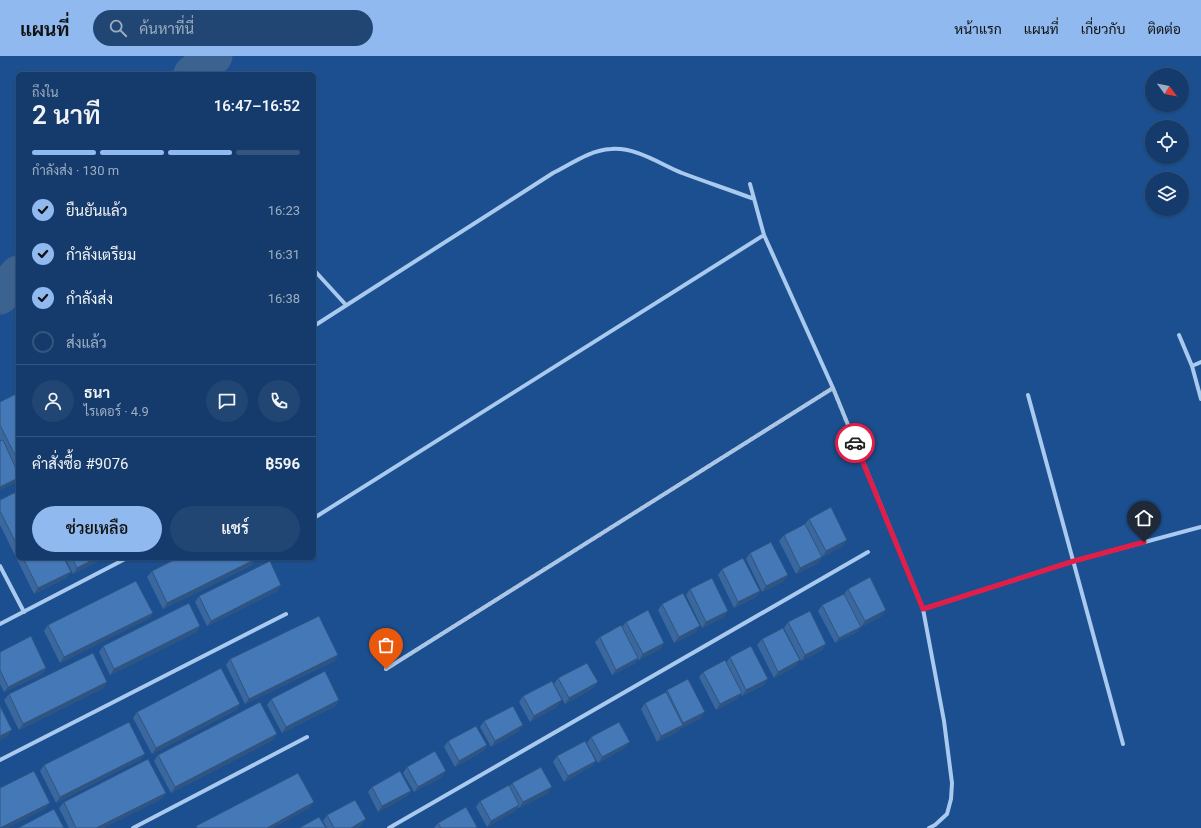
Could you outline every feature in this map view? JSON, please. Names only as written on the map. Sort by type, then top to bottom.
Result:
[{"type":"street","points":[[316,325],[553,174],[593,152],[612,149],[635,153],[681,172],[754,198]]},
{"type":"street","points":[[750,184],[764,235],[833,388],[923,609],[944,721],[952,783],[951,799],[947,814],[935,825],[929,828]]},
{"type":"street","points":[[316,517],[764,235]]},
{"type":"street","points":[[316,272],[346,305]]},
{"type":"street","points":[[1179,335],[1192,366],[1201,399]]},
{"type":"street","points":[[1192,366],[1201,362]]},
{"type":"street","points":[[386,669],[833,388]]},
{"type":"street","points":[[1028,395],[1123,744]]},
{"type":"street","points":[[923,609],[1074,561],[1201,527]]},
{"type":"street","points":[[389,828],[868,552]]},
{"type":"street","points":[[0,624],[123,560]]},
{"type":"street","points":[[0,566],[24,612]]},
{"type":"street","points":[[0,760],[286,614]]},
{"type":"street","points":[[133,828],[307,737]]},
{"type":"building","points":[[16,394],[16,457],[0,425],[0,402]]},
{"type":"building","points":[[3,440],[16,469],[16,479],[0,487],[0,441]]},
{"type":"building","points":[[16,492],[16,543],[0,511],[0,500]]},
{"type":"building","points":[[831,507],[847,540],[826,551],[809,519]]},
{"type":"building","points":[[805,524],[822,557],[800,568],[784,535]]},
{"type":"building","points":[[771,542],[788,575],[766,586],[750,553]]},
{"type":"building","points":[[743,558],[760,591],[738,602],[722,569]]},
{"type":"building","points":[[24,560],[65,560],[71,572],[38,588]]},
{"type":"building","points":[[73,560],[92,560],[77,568]]},
{"type":"building","points":[[174,560],[254,560],[167,603],[152,571]]},
{"type":"building","points":[[270,561],[281,585],[211,621],[199,596]]},
{"type":"building","points":[[870,577],[886,610],[865,621],[848,589]]},
{"type":"building","points":[[712,578],[728,611],[706,622],[690,589]]},
{"type":"building","points":[[136,581],[153,613],[64,657],[48,625]]},
{"type":"building","points":[[683,593],[700,626],[679,637],[662,604]]},
{"type":"building","points":[[844,594],[861,627],[839,638],[822,605]]},
{"type":"building","points":[[189,603],[200,626],[114,669],[103,646]]},
{"type":"building","points":[[648,610],[664,643],[643,654],[626,622]]},
{"type":"building","points":[[810,611],[826,644],[805,655],[788,622]]},
{"type":"building","points":[[319,616],[338,655],[249,699],[230,659]]},
{"type":"building","points":[[621,625],[638,658],[616,670],[600,637]]},
{"type":"building","points":[[783,628],[800,660],[778,672],[762,639]]},
{"type":"building","points":[[31,636],[46,668],[8,687],[0,670],[0,652]]},
{"type":"building","points":[[751,646],[768,679],[746,690],[730,657]]},
{"type":"building","points":[[93,653],[107,682],[23,724],[9,694]]},
{"type":"building","points":[[725,660],[742,693],[720,704],[703,672]]},
{"type":"building","points":[[587,663],[598,682],[569,698],[558,678]]},
{"type":"building","points":[[221,668],[240,704],[156,748],[137,712]]},
{"type":"building","points":[[325,671],[339,700],[286,727],[271,699]]},
{"type":"building","points":[[688,679],[705,712],[683,723],[667,690]]},
{"type":"building","points":[[552,681],[562,700],[534,716],[523,696]]},
{"type":"building","points":[[666,692],[683,725],[661,736],[645,703]]},
{"type":"building","points":[[260,702],[277,734],[175,787],[158,755]]},
{"type":"building","points":[[0,706],[12,730],[0,736]]},
{"type":"building","points":[[513,706],[523,725],[495,741],[484,721]]},
{"type":"building","points":[[129,722],[145,754],[60,797],[44,765]]},
{"type":"building","points":[[619,722],[630,742],[602,757],[591,737]]},
{"type":"building","points":[[476,726],[487,745],[459,761],[448,741]]},
{"type":"building","points":[[585,741],[596,761],[568,776],[557,756]]},
{"type":"building","points":[[435,751],[446,771],[418,787],[407,767]]},
{"type":"building","points":[[148,759],[166,793],[96,828],[76,828],[64,802]]},
{"type":"building","points":[[541,767],[552,787],[523,802],[512,783]]},
{"type":"building","points":[[34,771],[50,803],[0,828],[0,788]]},
{"type":"building","points":[[400,771],[411,791],[382,806],[372,787]]},
{"type":"building","points":[[298,773],[314,802],[267,828],[197,828],[196,826]]},
{"type":"building","points":[[509,785],[519,805],[491,821],[480,801]]},
{"type":"building","points":[[355,800],[366,819],[351,828],[334,828],[327,815]]},
{"type":"building","points":[[466,807],[477,827],[441,828],[438,823]]},
{"type":"building","points":[[54,809],[64,828],[18,828]]},
{"type":"building","points":[[319,817],[326,828],[299,828]]},
{"type":"waterway","points":[[194,72],[214,56]]},
{"type":"waterway","points":[[0,296],[16,276]]},
{"type":"way so far","points":[[386,669],[833,388],[855,443]]},
{"type":"route","points":[[855,443],[923,609],[1074,561],[1144,542]]}]
